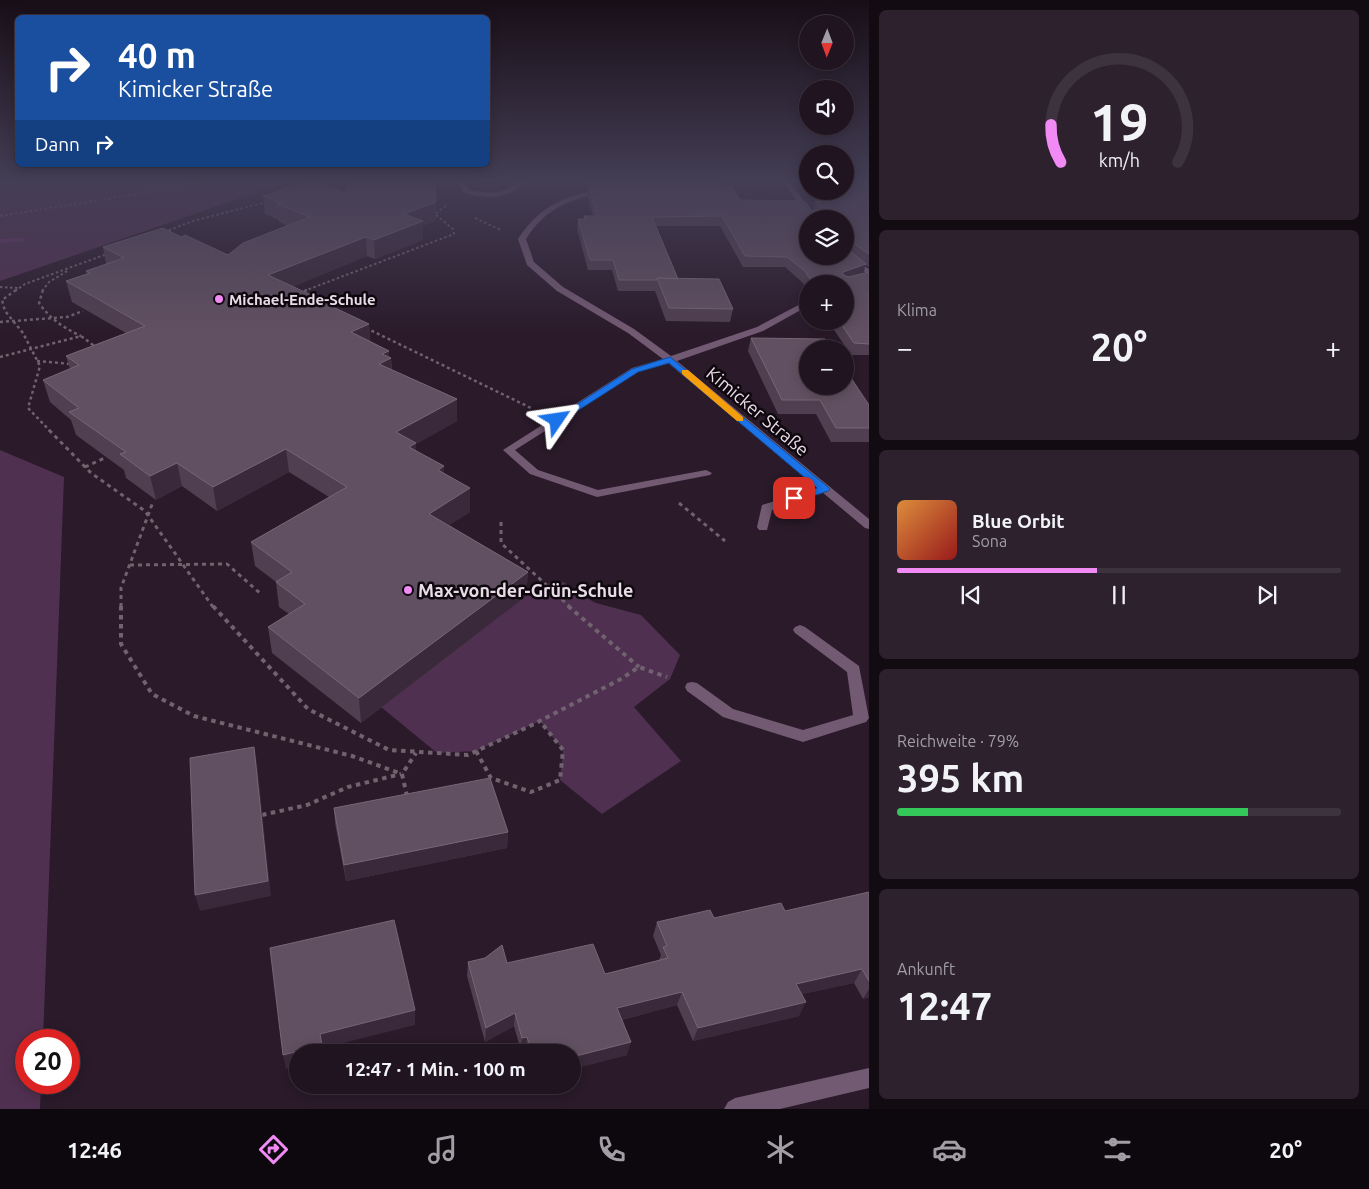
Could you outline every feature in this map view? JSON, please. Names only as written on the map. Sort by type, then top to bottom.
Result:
[{"type":"street","name":"Kimicker Straße","points":[[526,232],[522,239],[530,263],[560,289],[631,331],[670,360],[869,525]]},
{"type":"street","points":[[854,261],[869,273]]},
{"type":"street","points":[[706,473],[597,494],[534,472],[508,450],[635,370],[760,329],[799,307]]},
{"type":"street","points":[[763,527],[766,508],[824,489]]},
{"type":"street","points":[[692,687],[728,713],[803,736],[861,718],[854,670],[800,630]]},
{"type":"street","points":[[735,1109],[869,1078]]},
{"type":"path","points":[[303,298],[294,294],[449,237],[454,234],[454,232]]},
{"type":"path","points":[[115,250],[20,288],[2,300],[5,311],[23,333],[40,366],[28,408],[85,467],[145,511],[216,611],[308,709],[390,750],[468,755],[540,721],[621,679],[639,667]]},
{"type":"path","points":[[79,265],[46,283],[40,292],[39,303],[46,315],[61,327],[81,336],[92,345],[102,345]]},
{"type":"path","points":[[0,287],[20,288]]},
{"type":"path","points":[[0,322],[67,317],[82,311]]},
{"type":"path","points":[[364,328],[557,420]]},
{"type":"path","points":[[0,357],[81,336]]},
{"type":"path","points":[[87,356],[91,352],[92,345]]},
{"type":"path","points":[[37,360],[56,364],[76,362]]},
{"type":"path","points":[[85,467],[112,455]]},
{"type":"path","points":[[153,502],[121,588],[122,644],[152,694],[194,716],[352,756],[402,774]]},
{"type":"path","points":[[696,519],[725,541]]},
{"type":"path","points":[[501,522],[501,543],[552,592],[639,667],[692,687]]},
{"type":"path","points":[[130,565],[228,564],[261,594]]},
{"type":"path","points":[[476,751],[491,778],[530,792],[560,780],[563,750],[540,721]]},
{"type":"path","points":[[262,816],[307,804],[348,787],[402,774],[416,752]]},
{"type":"path","points":[[402,774],[407,796]]},
{"type":"shaded area","points":[[0,232],[143,232],[0,281]]},
{"type":"shaded area","points":[[0,450],[64,477],[43,1029],[15,1029],[15,1094],[41,1094],[40,1109],[0,1109]]},
{"type":"shaded area","points":[[564,582],[577,593],[596,603],[641,615],[680,655],[670,679],[634,707],[681,761],[602,814],[560,780],[563,750],[540,721],[476,751],[437,753],[381,707],[526,596],[544,584]]},
{"type":"building","points":[[151,232],[171,232],[181,237],[185,235],[228,255],[243,243],[272,232],[395,232],[374,240],[366,237],[268,275],[369,324],[351,332],[389,351],[382,354],[391,358],[379,364],[457,399],[396,432],[416,443],[409,447],[444,466],[438,470],[470,488],[429,514],[528,572],[359,698],[268,627],[305,604],[276,582],[292,572],[251,542],[347,487],[286,449],[213,487],[177,463],[150,476],[120,454],[126,452],[69,412],[79,408],[43,380],[79,365],[66,356],[145,326],[66,281],[90,273],[86,271],[124,258],[103,247]]},
{"type":"building","points":[[582,232],[658,232],[678,279],[619,280],[613,260],[590,260]]},
{"type":"building","points":[[731,232],[799,232],[799,265],[854,265],[854,254],[866,264],[843,272],[843,275],[807,275],[787,257],[745,256]]},
{"type":"building","points":[[854,232],[869,232],[869,254],[854,244]]},
{"type":"building","points":[[869,272],[869,295],[867,295],[869,298],[869,344],[854,343],[854,340],[852,340],[845,330],[854,330],[854,276]]},
{"type":"building","points":[[657,278],[719,279],[733,309],[669,308]]},
{"type":"building","points":[[751,338],[825,339],[799,340],[799,395],[854,395],[854,382],[869,405],[869,428],[836,428],[820,400],[782,400]]},
{"type":"building","points":[[254,747],[268,881],[195,895],[190,758]]},
{"type":"building","points":[[490,778],[508,832],[344,865],[334,808]]},
{"type":"building","points":[[869,892],[869,981],[862,969],[796,984],[806,1002],[698,1028],[682,992],[617,1008],[631,1042],[581,1055],[581,1044],[529,1044],[527,1037],[522,1038],[515,1013],[486,1028],[468,962],[485,958],[502,945],[507,963],[593,944],[605,974],[668,958],[663,947],[667,946],[657,922],[710,910],[714,918],[781,903],[785,911]]},
{"type":"building","points":[[394,920],[415,1010],[320,1034],[322,1044],[289,1044],[289,1053],[283,1055],[270,948]]},
{"type":"waterway","points":[[0,241],[22,240]]},
{"type":"slow traffic","points":[[685,372],[740,419]]},
{"type":"place","name":"Michael-Ende-Schule","points":[[219,299]]},
{"type":"place","name":"Max-von-der-Grün-Schule","points":[[408,590]]},
{"type":"route","points":[[557,420],[635,370],[670,360],[824,489],[794,498]]}]
